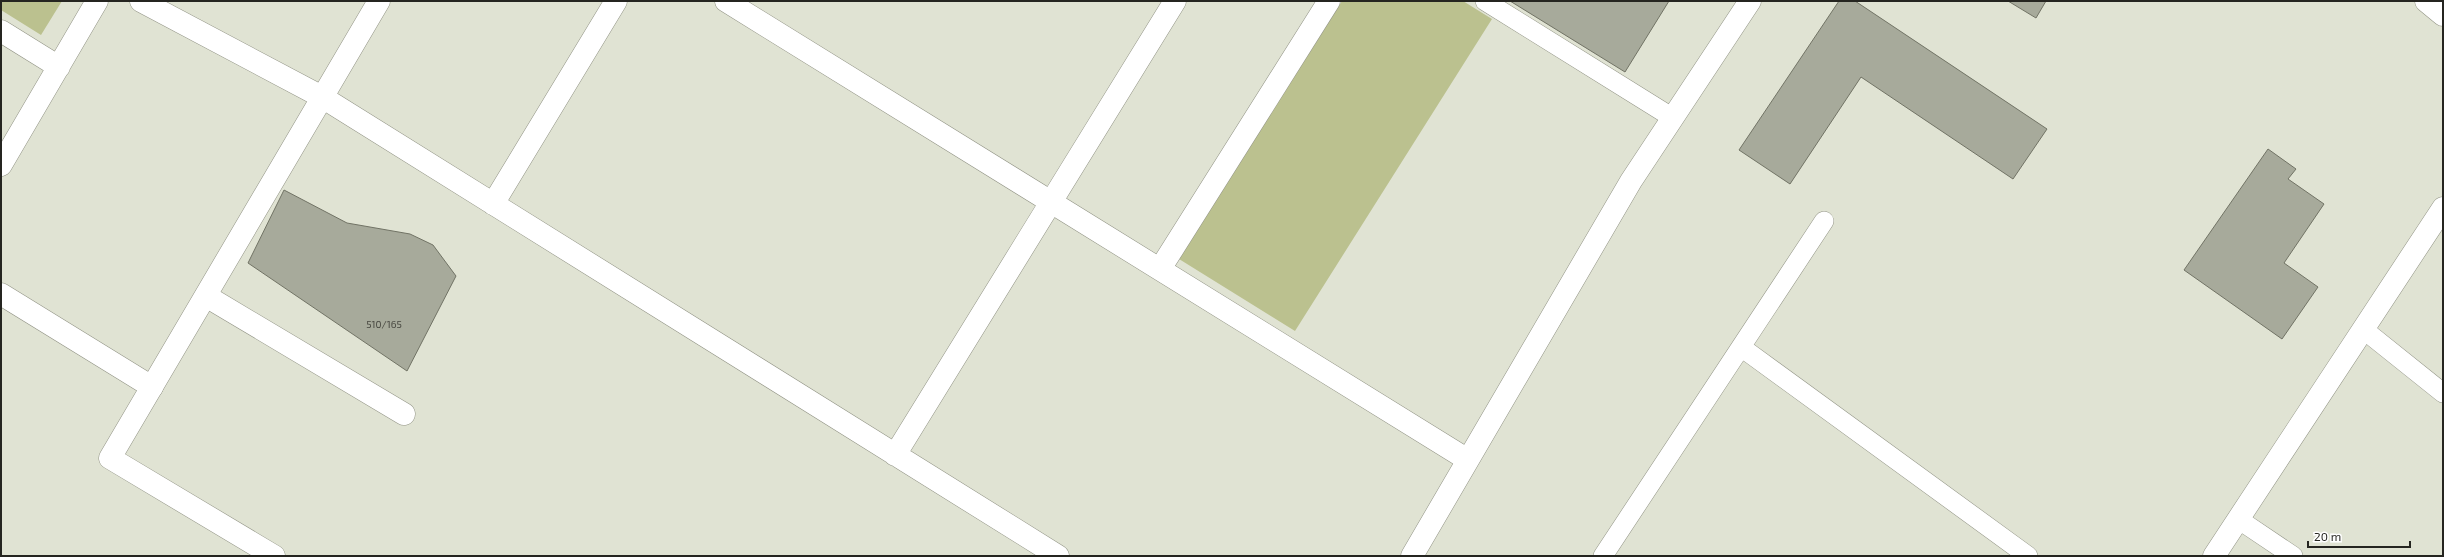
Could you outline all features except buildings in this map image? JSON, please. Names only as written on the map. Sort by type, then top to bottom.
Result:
[{"type":"street","points":[[1,164],[98,1]]},
{"type":"street","points":[[141,1],[322,98],[1058,556]]},
{"type":"street","points":[[274,556],[110,458],[379,1]]},
{"type":"street","points":[[493,204],[616,1]]},
{"type":"street","points":[[726,1],[1468,460]]},
{"type":"street","points":[[1160,269],[1329,1]]},
{"type":"street","points":[[1412,556],[1631,181],[1750,1]]},
{"type":"street","points":[[2426,1],[2443,15]]},
{"type":"street","points":[[895,454],[1051,202],[1171,2]]},
{"type":"street","points":[[1,31],[59,67]]},
{"type":"street","points":[[2214,556],[2443,208]]},
{"type":"street","points":[[1,294],[152,387]]},
{"type":"street","points":[[206,296],[404,414]]},
{"type":"lane","points":[[1485,1],[1673,118]]},
{"type":"lane","points":[[1604,556],[1824,221]]},
{"type":"lane","points":[[2363,329],[2443,393]]},
{"type":"lane","points":[[1741,346],[2028,556]]},
{"type":"lane","points":[[2238,519],[2292,556]]},
{"type":"green space","points":[[1,1],[62,1],[41,35],[1,10]]},
{"type":"green space","points":[[1342,1],[1463,1],[1492,19],[1295,331],[1179,259]]}]
